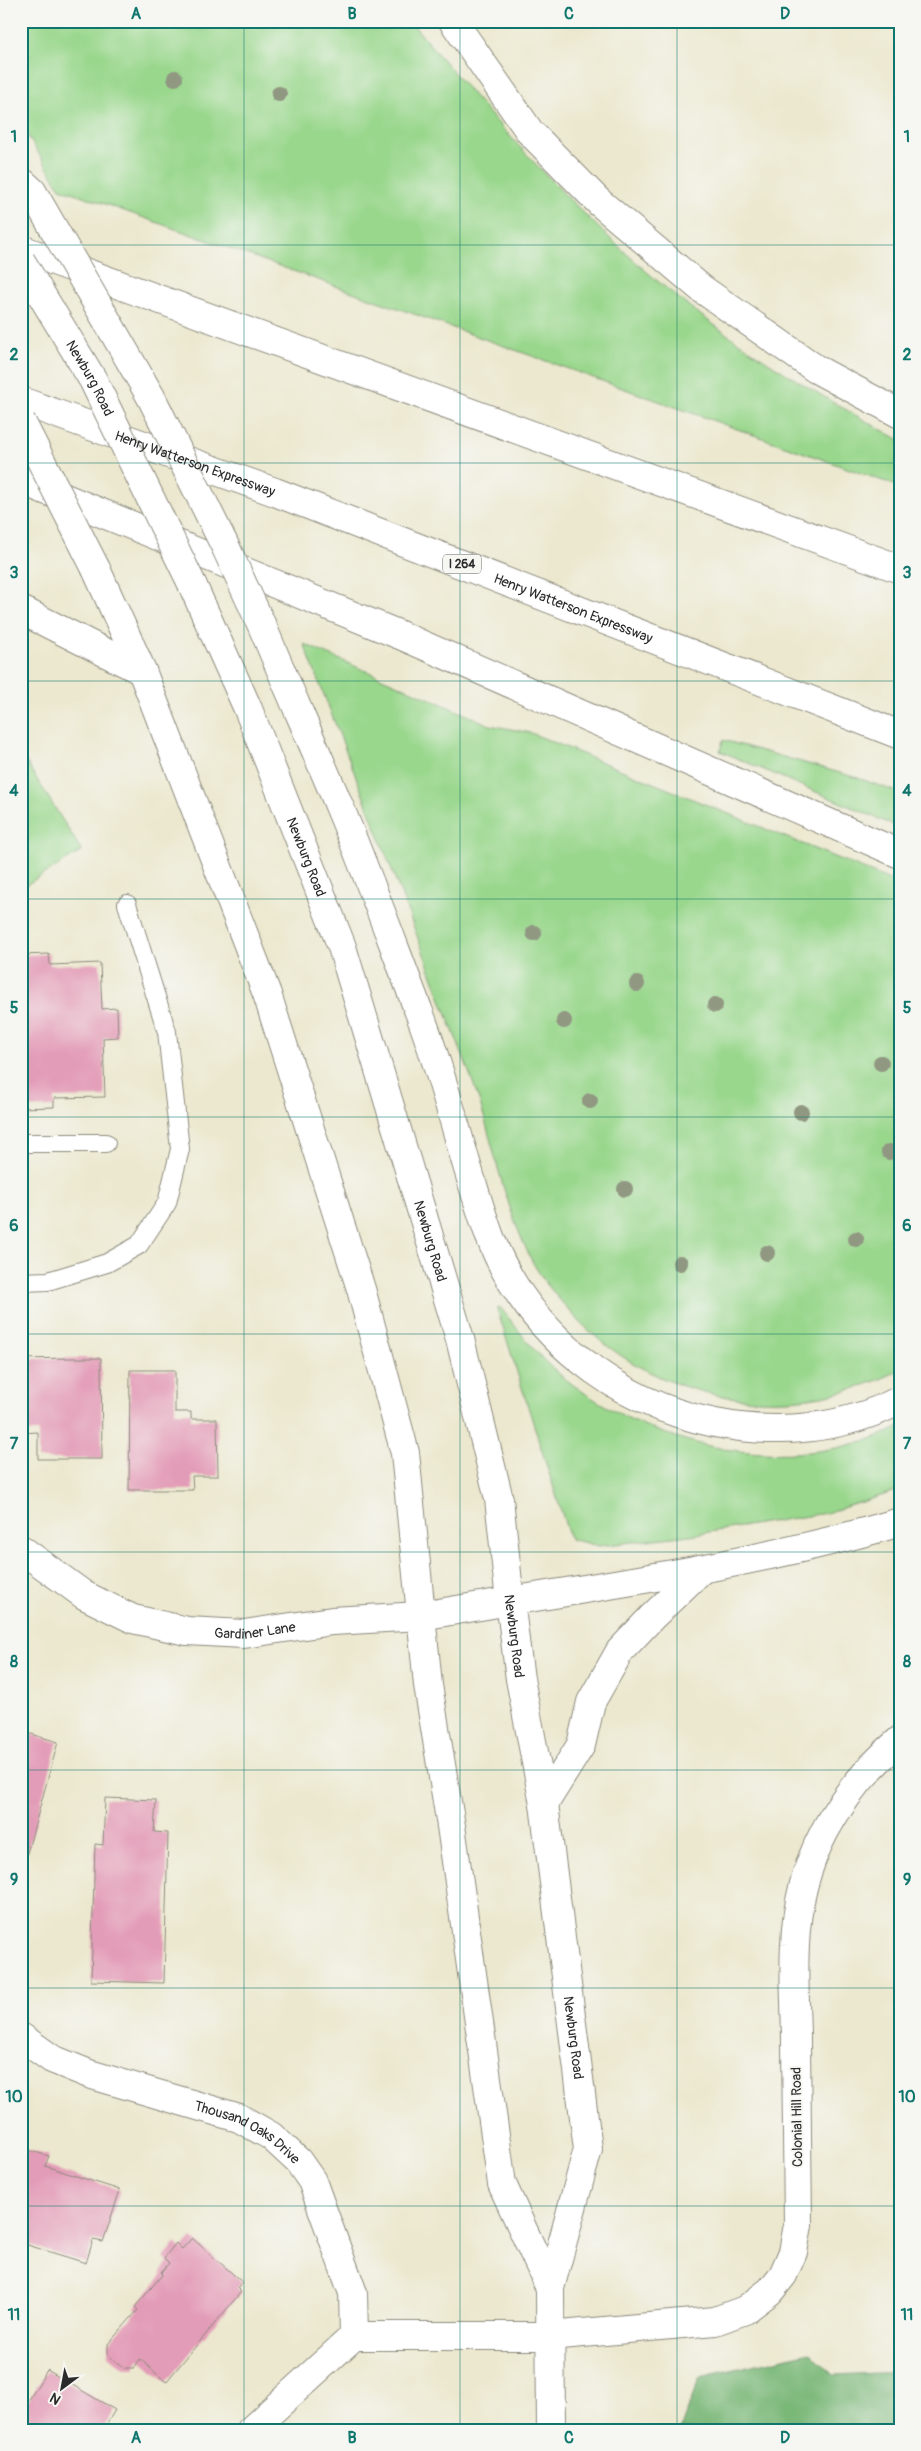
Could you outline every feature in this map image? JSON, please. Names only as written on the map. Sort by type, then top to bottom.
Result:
[{"type":"main road","points":[[453,21],[530,132],[599,202],[710,295],[816,369],[900,414]]},
{"type":"main road","points":[[21,181],[32,191],[151,397],[226,548],[263,628],[340,808],[427,1032],[490,1238],[508,1274],[533,1312],[569,1351],[602,1378],[645,1401],[688,1418],[736,1427],[794,1430],[846,1421],[900,1400]]},
{"type":"main road","points":[[21,249],[900,569]]},
{"type":"main road","name":"Newburg Road","points":[[21,261],[93,380],[192,584],[248,709],[348,966],[460,1338],[499,1499],[520,1679],[544,1804],[588,2149],[550,2288],[551,2430]]},
{"type":"main road","name":"Henry Watterson Expressway","points":[[21,401],[275,492],[900,734]]},
{"type":"main road","name":"Newburg Road","points":[[21,420],[96,569],[142,671],[267,994],[361,1289],[405,1453],[428,1685],[451,1826],[502,2184],[550,2288]]},
{"type":"main road","points":[[21,476],[33,484],[400,635],[900,854]]},
{"type":"main road","points":[[21,610],[142,671]]},
{"type":"main road","name":"Gardiner Lane","points":[[21,1549],[84,1595],[133,1619],[187,1631],[244,1634],[332,1622],[421,1616],[702,1570],[831,1543],[900,1522]]},
{"type":"main road","points":[[544,1804],[581,1745],[591,1702],[620,1651],[652,1616],[702,1570]]},
{"type":"main road","name":"Colonial Hill Road","points":[[550,2336],[716,2321],[745,2310],[770,2291],[783,2275],[793,2252],[798,2225],[795,1944],[800,1897],[810,1863],[824,1828],[845,1797],[869,1769],[900,1740]]},
{"type":"main road","name":"Thousand Oaks Drive","points":[[21,2037],[52,2059],[89,2074],[239,2118],[271,2136],[298,2161],[312,2181],[353,2293],[354,2336]]},
{"type":"main road","points":[[251,2430],[354,2336],[550,2336]]},
{"type":"lane","points":[[21,1282],[48,1281],[107,1263],[139,1245],[167,1203],[180,1149],[167,1032],[127,904]]},
{"type":"lane","points":[[21,1142],[106,1143]]},
{"type":"green space","points":[[21,21],[410,21],[553,182],[646,271],[706,319],[768,362],[900,440],[900,487],[60,188],[21,125]]},
{"type":"green space","points":[[304,644],[490,725],[531,733],[900,884],[900,1370],[857,1387],[813,1397],[768,1400],[723,1396],[680,1385],[639,1366],[601,1341],[553,1292],[532,1261],[523,1242],[503,1185],[473,1082]]},
{"type":"green space","points":[[723,740],[858,778],[900,793],[900,828],[720,751]]},
{"type":"green space","points":[[21,754],[82,851],[21,888]]},
{"type":"green space","points":[[500,1307],[534,1350],[558,1373],[595,1399],[634,1421],[677,1437],[722,1448],[767,1453],[812,1452],[857,1443],[900,1427],[900,1490],[826,1513],[697,1534],[599,1546],[570,1539],[497,1309]]},
{"type":"green space","points":[[810,2352],[833,2375],[900,2372],[900,2430],[680,2430],[700,2377]]},
{"type":"building","points":[[49,954],[50,965],[100,963],[102,1009],[117,1008],[118,1037],[103,1038],[105,1097],[54,1098],[54,1107],[21,1108],[21,955]]},
{"type":"building","points":[[101,1358],[102,1459],[38,1459],[38,1432],[21,1433],[21,1359]]},
{"type":"building","points":[[130,1370],[175,1370],[175,1412],[191,1412],[191,1419],[217,1419],[218,1476],[192,1476],[193,1490],[129,1490]]},
{"type":"building","points":[[21,1731],[58,1742],[22,1871],[21,1870]]},
{"type":"building","points":[[105,1798],[156,1800],[154,1832],[168,1833],[164,1983],[91,1981],[95,1844],[103,1845]]},
{"type":"building","points":[[21,2148],[49,2156],[45,2166],[120,2190],[103,2242],[93,2240],[86,2263],[21,2243]]},
{"type":"building","points":[[192,2238],[242,2282],[237,2288],[241,2292],[166,2382],[140,2359],[134,2368],[124,2368],[108,2355],[108,2344],[138,2310],[135,2307],[162,2275],[161,2272],[169,2263],[164,2258],[176,2243],[182,2249]]},
{"type":"building","points":[[47,2370],[115,2410],[103,2430],[25,2430],[28,2425],[21,2420],[21,2413]]}]
